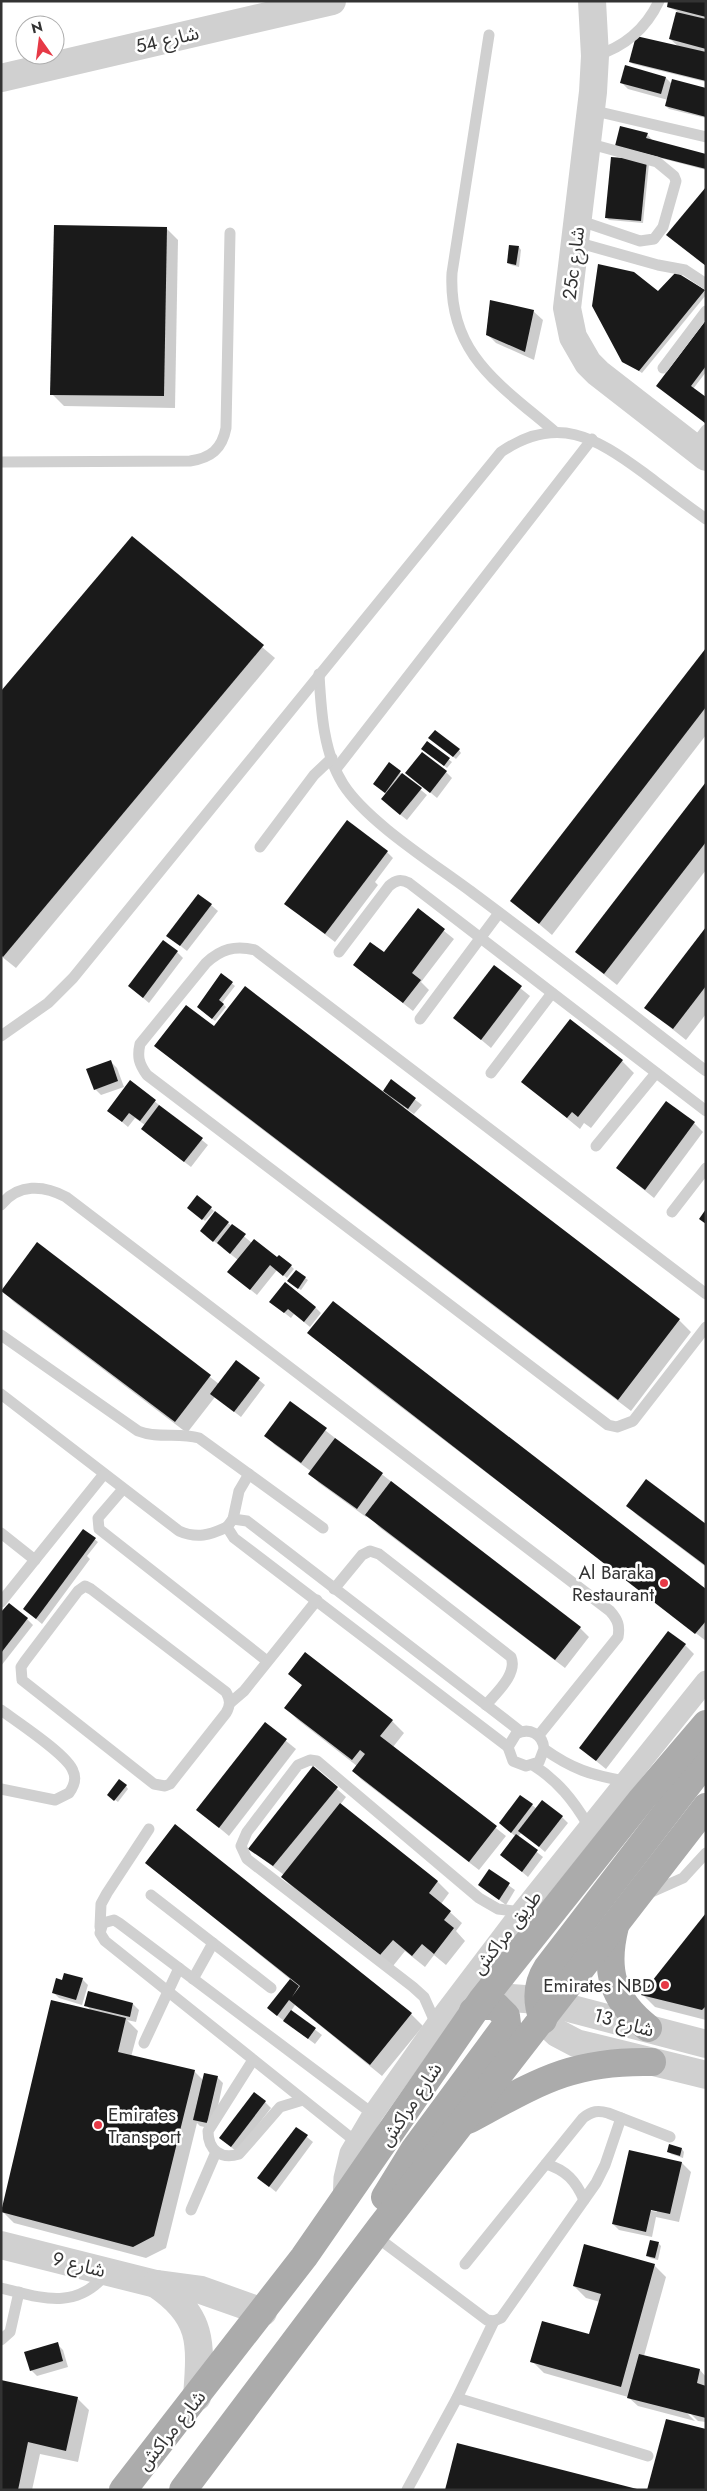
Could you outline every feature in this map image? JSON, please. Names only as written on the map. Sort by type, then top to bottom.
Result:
[{"type":"main road","name":"شارع مراكش","points":[[123,2490],[198,2397],[343,2204],[477,2005],[642,1799],[706,1724]]},
{"type":"main road","points":[[545,2008],[541,1978],[547,1968],[706,1761]]},
{"type":"main road","points":[[183,2490],[545,2008],[636,1899],[706,1808]]},
{"type":"main road","points":[[615,1925],[609,1958],[615,1988],[624,2005],[648,2028]]},
{"type":"main road","points":[[377,2231],[382,2204],[392,2183],[507,2024],[506,2016],[496,2006],[477,2005]]},
{"type":"main road","points":[[458,2125],[528,2087],[568,2071],[610,2062],[652,2062]]},
{"type":"street","name":"شارع 54","points":[[1,78],[332,1]]},
{"type":"street","name":"25c شارع","points":[[591,6],[595,56],[591,110],[567,308],[573,337],[580,350],[598,373],[701,444]]},
{"type":"street","name":"طريق مراكش","points":[[343,2204],[344,2178],[355,2141],[373,2114],[436,2024],[521,1912],[706,1680]]},
{"type":"street","name":"شارع 13","points":[[477,2005],[511,1998],[545,2008],[648,2028],[705,2042]]},
{"type":"street","name":"شارع 13","points":[[545,2008],[557,2033],[576,2043],[706,2075]]},
{"type":"street","name":"شارع 9","points":[[1,2245],[156,2284],[201,2290],[263,2312]]},
{"type":"street","name":"شارع 9","points":[[156,2284],[183,2304],[195,2324],[200,2346],[198,2397]]},
{"type":"lane","points":[[595,56],[614,49],[633,37],[650,18],[659,1]]},
{"type":"lane","points":[[489,36],[452,273],[453,308],[457,325],[473,356],[499,384],[554,431]]},
{"type":"lane","points":[[591,110],[706,138]]},
{"type":"lane","points":[[577,231],[640,241],[654,239],[663,228],[676,181],[672,172],[657,162],[587,143]]},
{"type":"lane","points":[[577,231],[658,265],[685,270],[706,284]]},
{"type":"lane","points":[[1,462],[190,461],[204,459],[215,452],[223,441],[226,428],[230,234]]},
{"type":"lane","points":[[663,368],[706,311]]},
{"type":"lane","points":[[1,1036],[48,1003],[73,978],[501,452],[517,441],[540,432],[554,431],[592,439],[616,453],[706,519]]},
{"type":"lane","points":[[260,847],[314,775],[334,763],[592,439]]},
{"type":"lane","points":[[319,674],[321,704],[334,763],[353,799],[368,813],[706,1071]]},
{"type":"lane","points":[[340,952],[389,886],[395,881],[402,880],[410,883],[706,1111]]},
{"type":"lane","points":[[420,1019],[500,913]]},
{"type":"lane","points":[[706,1294],[255,950],[242,946],[228,948],[216,953],[140,1044],[138,1055],[140,1066],[147,1074],[608,1425],[617,1427],[633,1421],[706,1327]]},
{"type":"lane","points":[[491,1073],[552,993]]},
{"type":"lane","points":[[596,1146],[656,1072]]},
{"type":"lane","points":[[672,1212],[706,1168]]},
{"type":"lane","points":[[1,1204],[16,1192],[29,1188],[42,1187],[66,1197],[610,1611],[617,1618],[620,1628],[618,1637],[539,1735]]},
{"type":"lane","points":[[1,1335],[138,1431],[154,1436],[190,1436],[199,1438],[323,1528]]},
{"type":"lane","points":[[1,1394],[171,1527],[187,1535],[206,1536],[230,1523],[246,1521],[520,1731]]},
{"type":"lane","points":[[1,1602],[104,1474]]},
{"type":"lane","points":[[249,1474],[239,1491],[230,1523],[234,1538],[318,1600],[508,1747]]},
{"type":"lane","points":[[123,1489],[98,1518],[99,1529],[267,1661]]},
{"type":"lane","points":[[1,1533],[35,1560]]},
{"type":"lane","points":[[334,1588],[362,1555],[370,1551],[379,1554],[511,1658],[514,1663],[511,1673],[486,1705]]},
{"type":"lane","points":[[230,1703],[226,1692],[88,1587],[81,1588],[21,1667],[22,1680],[26,1685],[154,1784],[165,1786],[174,1781],[226,1712],[230,1703],[244,1691],[318,1600]]},
{"type":"lane","points":[[1,1710],[62,1757],[73,1770],[75,1778],[70,1793],[55,1800],[1,1789]]},
{"type":"lane","points":[[544,1749],[539,1762],[533,1765],[519,1765],[509,1754],[508,1747],[512,1738],[520,1731],[527,1730],[539,1735],[544,1749],[576,1769],[593,1776],[624,1781]]},
{"type":"lane","points":[[436,2024],[428,2004],[413,1987],[247,1859],[241,1846],[243,1838],[252,1825],[298,1765],[310,1760],[317,1762],[478,1898],[498,1909],[521,1912]]},
{"type":"lane","points":[[533,1765],[548,1774],[562,1787],[588,1826]]},
{"type":"lane","points":[[149,1829],[107,1893],[99,1915],[100,1933],[105,1941],[355,2141]]},
{"type":"lane","points":[[636,1899],[682,1878],[706,1853]]},
{"type":"lane","points":[[151,1895],[271,1988]]},
{"type":"lane","points":[[100,1927],[108,1920],[119,1923],[373,2114]]},
{"type":"lane","points":[[193,1979],[213,1943]]},
{"type":"lane","points":[[144,2043],[179,1968]]},
{"type":"lane","points":[[253,2060],[208,2131],[211,2146],[216,2152],[231,2156],[239,2154],[280,2107],[303,2100]]},
{"type":"lane","points":[[465,2264],[583,2118],[590,2112],[599,2110],[670,2137]]},
{"type":"lane","points":[[407,2490],[457,2398],[494,2321],[500,2318],[584,2200],[605,2164],[621,2118]]},
{"type":"lane","points":[[190,2210],[216,2152]]},
{"type":"lane","points":[[546,2164],[558,2168],[570,2176],[578,2186],[584,2200]]},
{"type":"lane","points":[[377,2231],[482,2316],[494,2321]]},
{"type":"lane","points":[[1,2288],[57,2300],[86,2292],[99,2283],[108,2271]]},
{"type":"lane","points":[[1,2340],[10,2332],[19,2292]]},
{"type":"lane","points":[[457,2398],[648,2456]]},
{"type":"building","points":[[668,1],[706,1],[706,17],[667,7]]},
{"type":"building","points":[[676,12],[706,19],[706,49],[669,39]]},
{"type":"building","points":[[636,36],[706,52],[706,81],[629,62]]},
{"type":"building","points":[[625,65],[666,77],[661,94],[620,83]]},
{"type":"building","points":[[672,79],[706,88],[706,117],[665,106]]},
{"type":"building","points":[[620,126],[648,133],[646,138],[706,154],[706,169],[615,146]]},
{"type":"building","points":[[611,157],[647,160],[641,221],[605,218]]},
{"type":"building","points":[[706,187],[706,266],[666,235]]},
{"type":"building","points":[[54,225],[167,227],[164,396],[50,395]]},
{"type":"building","points":[[509,245],[519,246],[516,265],[507,263]]},
{"type":"building","points":[[598,264],[634,272],[658,291],[676,272],[705,290],[639,371],[622,362],[592,306]]},
{"type":"building","points":[[490,300],[534,310],[525,352],[486,335]]},
{"type":"building","points":[[706,320],[706,366],[691,386],[706,397],[705,423],[656,386]]},
{"type":"building","points":[[132,536],[264,645],[3,957],[1,955],[1,691]]},
{"type":"building","points":[[706,648],[706,707],[539,924],[510,901]]},
{"type":"building","points":[[435,730],[460,749],[453,757],[428,738]]},
{"type":"building","points":[[427,741],[450,758],[444,766],[421,749]]},
{"type":"building","points":[[422,752],[447,771],[430,793],[405,773]]},
{"type":"building","points":[[389,762],[401,771],[385,793],[373,784]]},
{"type":"building","points":[[402,773],[422,788],[400,815],[381,799]]},
{"type":"building","points":[[706,782],[706,842],[604,974],[575,952]]},
{"type":"building","points":[[347,820],[388,851],[325,934],[284,904]]},
{"type":"building","points":[[198,894],[212,904],[180,946],[166,936]]},
{"type":"building","points":[[418,908],[445,929],[412,973],[421,980],[403,1003],[353,965],[370,942],[384,952]]},
{"type":"building","points":[[706,927],[706,986],[673,1029],[644,1008]]},
{"type":"building","points":[[163,940],[178,951],[143,998],[128,986]]},
{"type":"building","points":[[494,965],[522,986],[481,1040],[453,1018]]},
{"type":"building","points":[[221,973],[233,982],[219,1000],[224,1004],[212,1019],[197,1007]]},
{"type":"building","points":[[245,986],[680,1319],[618,1400],[154,1046],[186,1005],[214,1026]]},
{"type":"building","points":[[570,1019],[623,1060],[578,1117],[572,1112],[567,1118],[521,1082]]},
{"type":"building","points":[[111,1060],[118,1081],[94,1090],[86,1069]]},
{"type":"building","points":[[391,1079],[416,1098],[408,1109],[383,1091]]},
{"type":"building","points":[[130,1080],[156,1100],[140,1121],[129,1113],[122,1122],[107,1111]]},
{"type":"building","points":[[666,1101],[695,1122],[645,1190],[616,1168]]},
{"type":"building","points":[[159,1105],[203,1138],[184,1162],[141,1129]]},
{"type":"building","points":[[197,1195],[212,1207],[202,1220],[187,1208]]},
{"type":"building","points":[[706,1209],[706,1224],[699,1219]]},
{"type":"building","points":[[215,1211],[229,1222],[213,1242],[200,1231]]},
{"type":"building","points":[[232,1224],[246,1234],[230,1254],[217,1243]]},
{"type":"building","points":[[254,1239],[277,1257],[279,1255],[292,1265],[283,1276],[270,1265],[250,1290],[227,1272]]},
{"type":"building","points":[[37,1242],[211,1375],[175,1422],[1,1291]]},
{"type":"building","points":[[296,1270],[306,1277],[298,1289],[287,1281]]},
{"type":"building","points":[[285,1282],[316,1307],[304,1322],[288,1309],[284,1313],[269,1302]]},
{"type":"building","points":[[333,1301],[706,1589],[706,1621],[695,1634],[307,1333]]},
{"type":"building","points":[[236,1360],[260,1378],[234,1412],[210,1394]]},
{"type":"building","points":[[290,1401],[327,1428],[301,1463],[264,1436]]},
{"type":"building","points":[[335,1438],[383,1473],[357,1509],[308,1474]]},
{"type":"building","points":[[646,1479],[706,1524],[706,1566],[626,1506]]},
{"type":"building","points":[[391,1481],[581,1627],[555,1660],[365,1515]]},
{"type":"building","points":[[83,1529],[96,1538],[36,1619],[23,1609]]},
{"type":"building","points":[[9,1603],[28,1618],[1,1653],[1,1612]]},
{"type":"building","points":[[668,1631],[686,1644],[596,1761],[579,1748]]},
{"type":"building","points":[[305,1652],[393,1720],[380,1736],[497,1826],[469,1862],[352,1771],[365,1754],[360,1750],[352,1760],[284,1708],[302,1685],[288,1674]]},
{"type":"building","points":[[265,1722],[287,1739],[219,1828],[196,1810]]},
{"type":"building","points":[[313,1766],[338,1787],[273,1866],[248,1849]]},
{"type":"building","points":[[119,1779],[127,1785],[114,1801],[107,1795]]},
{"type":"building","points":[[520,1795],[533,1804],[511,1833],[499,1823]]},
{"type":"building","points":[[542,1800],[563,1816],[539,1847],[518,1831]]},
{"type":"building","points":[[340,1803],[438,1881],[429,1893],[451,1911],[444,1920],[454,1928],[434,1954],[422,1944],[412,1956],[393,1940],[380,1955],[281,1877]]},
{"type":"building","points":[[175,1824],[412,2013],[370,2065],[289,2000],[277,2016],[267,2008],[290,1979],[299,1986],[292,1997],[300,1986],[145,1863]]},
{"type":"building","points":[[516,1834],[538,1850],[522,1872],[500,1855]]},
{"type":"building","points":[[489,1869],[510,1883],[499,1900],[478,1885]]},
{"type":"building","points":[[706,1913],[706,2006],[702,2010],[641,1995]]},
{"type":"building","points":[[64,1973],[83,1978],[76,2000],[52,1993],[56,1978],[62,1980]]},
{"type":"building","points":[[88,1991],[133,2003],[130,2017],[84,2006]]},
{"type":"building","points":[[51,2000],[126,2018],[118,2052],[195,2070],[154,2236],[133,2247],[1,2212]]},
{"type":"building","points":[[291,2010],[316,2028],[308,2039],[283,2021]]},
{"type":"building","points":[[204,2073],[218,2076],[207,2123],[193,2120]]},
{"type":"building","points":[[254,2092],[266,2101],[231,2147],[219,2138]]},
{"type":"building","points":[[296,2127],[308,2135],[269,2187],[257,2178]]},
{"type":"building","points":[[669,2144],[682,2148],[680,2156],[667,2152]]},
{"type":"building","points":[[629,2150],[682,2162],[670,2214],[651,2210],[646,2232],[612,2224]]},
{"type":"building","points":[[650,2240],[659,2242],[655,2258],[646,2256]]},
{"type":"building","points":[[584,2244],[655,2264],[621,2387],[530,2362],[542,2321],[589,2334],[601,2294],[573,2286]]},
{"type":"building","points":[[58,2342],[63,2361],[30,2371],[24,2352]]},
{"type":"building","points":[[639,2354],[700,2369],[697,2383],[706,2386],[706,2418],[627,2398]]},
{"type":"building","points":[[1,2380],[78,2397],[66,2451],[28,2442],[18,2490],[1,2490]]},
{"type":"building","points":[[666,2419],[706,2429],[706,2490],[647,2490]]},
{"type":"building","points":[[457,2443],[637,2489],[637,2490],[445,2490]]},
{"type":"place","name":"Al Baraka Restaurant","points":[[664,1583]]},
{"type":"place","name":"Emirates NBD","points":[[665,1985]]},
{"type":"place","name":"Emirates Transport","points":[[98,2125]]}]
